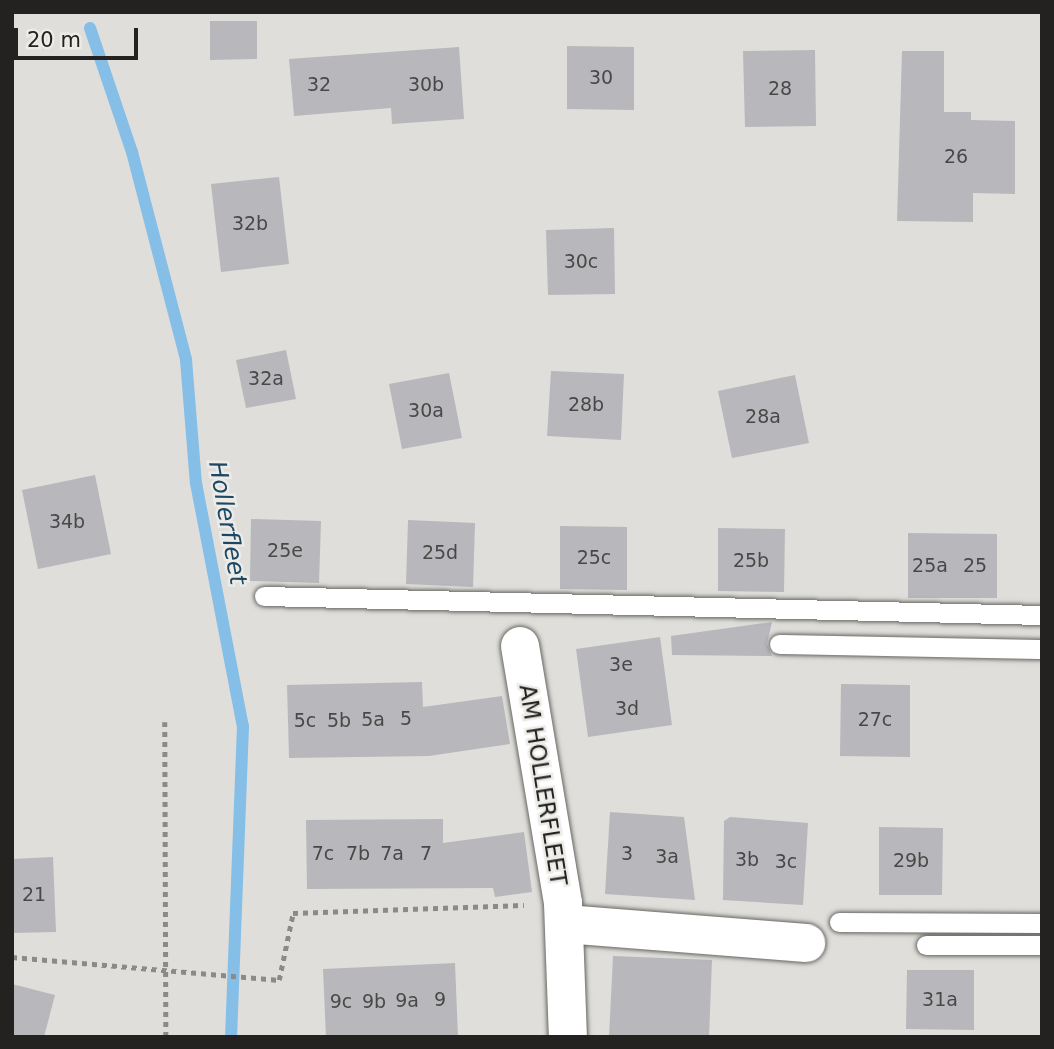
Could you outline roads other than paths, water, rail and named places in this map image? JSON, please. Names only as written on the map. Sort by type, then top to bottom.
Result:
[{"type":"street","name":"AM HOLLERFLEET","points":[[520,646],[564,914],[568,1037]]},
{"type":"street","points":[[564,914],[806,943]]},
{"type":"lane","points":[[264,596],[1042,615]]},
{"type":"lane","points":[[779,644],[1042,649]]},
{"type":"lane","points":[[839,922],[1042,923]]},
{"type":"lane","points":[[926,945],[1042,945]]},
{"type":"waterway","name":"Hollerfleet","points":[[90,28],[132,152],[186,360],[196,483],[243,726],[231,1037]]}]
